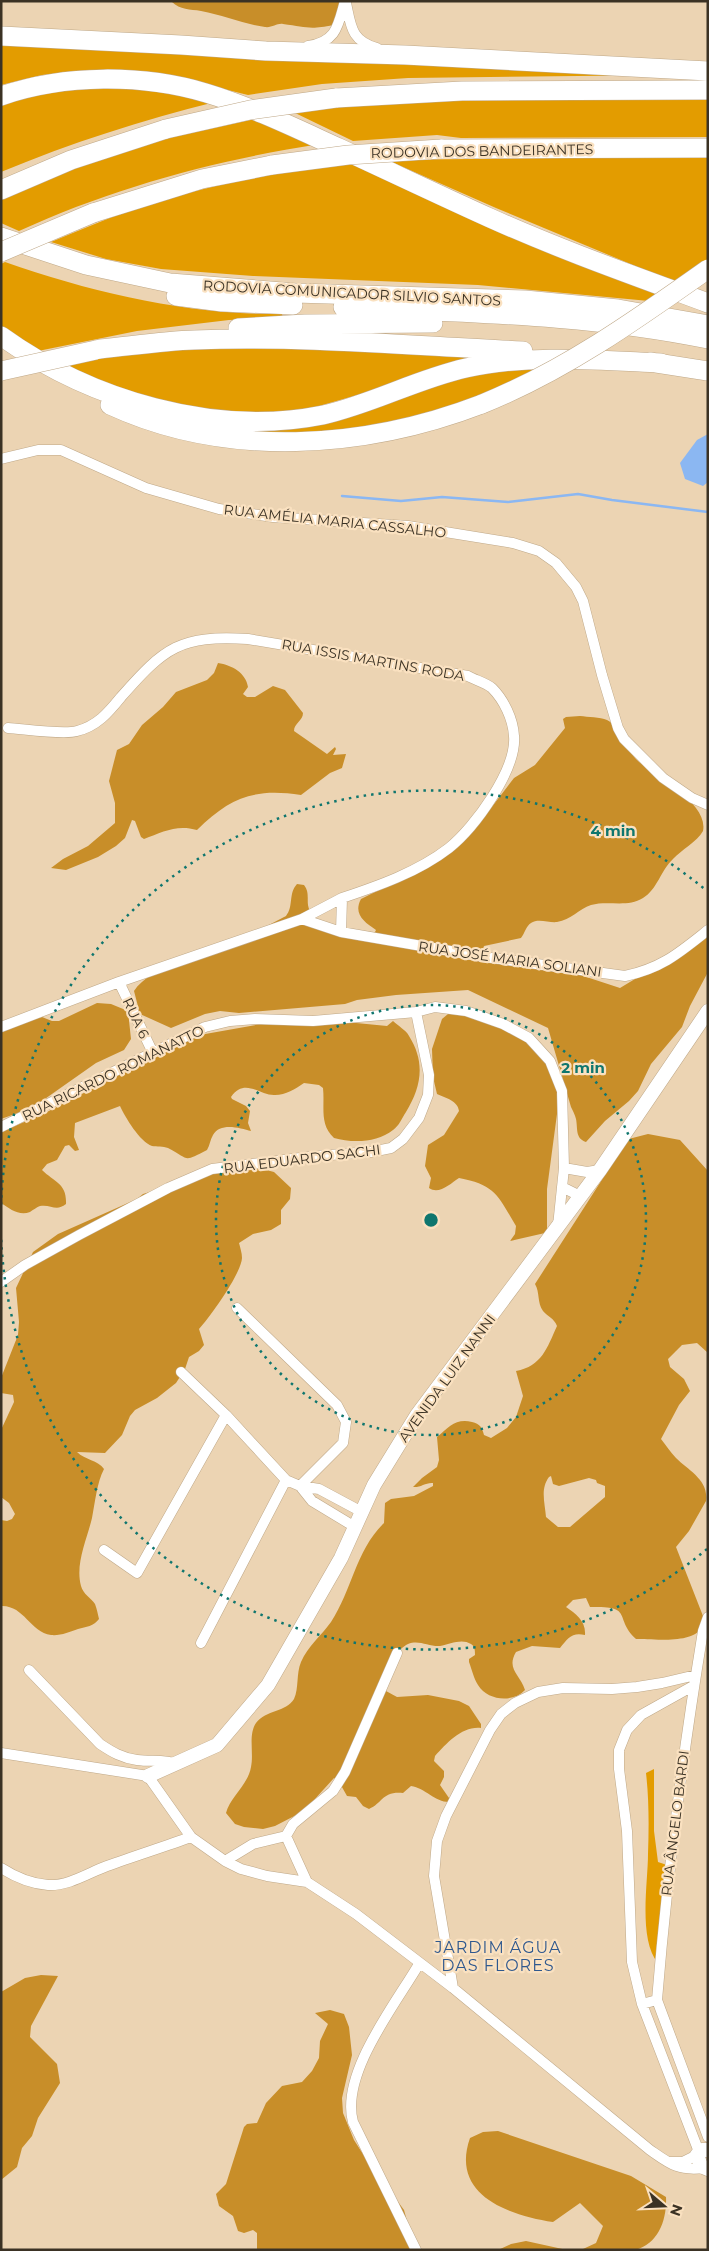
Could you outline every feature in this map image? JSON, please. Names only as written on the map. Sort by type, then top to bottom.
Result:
[{"type":"highway","points":[[1,36],[266,51],[405,56],[708,72]]},
{"type":"highway","points":[[1,96],[60,83],[100,80],[130,81],[204,93],[246,107],[286,124],[497,221],[708,304]]},
{"type":"highway","points":[[8,187],[72,160],[166,129],[250,110],[336,98],[462,91],[708,90]]},
{"type":"highway","name":"RODOVIA DOS BANDEIRANTES","points":[[1,251],[93,213],[202,180],[272,165],[348,154],[441,149],[708,148]]},
{"type":"highway","name":"RODOVIA COMUNICADOR SILVIO SANTOS","points":[[1,237],[86,265],[170,283],[295,293],[525,300],[627,310],[708,325]]},
{"type":"highway","name":"RODOVIA COMUNICADOR SILVIO SANTOS","points":[[1,251],[92,279],[147,292],[187,298],[254,304],[516,314],[642,326],[708,339]]},
{"type":"highway","points":[[1,337],[20,355],[47,373],[116,408],[172,427],[228,438],[299,441],[360,437],[425,425],[482,404],[539,379],[588,350],[708,270]]},
{"type":"highway","points":[[1,371],[138,340],[184,333],[305,324],[515,322],[590,326],[642,326]]},
{"type":"highway","points":[[1,337],[32,357],[115,394],[182,414],[240,421],[322,415],[372,400],[437,376],[494,363],[552,359],[661,363]]},
{"type":"highway","points":[[98,349],[191,340],[297,340],[539,351],[661,363],[708,371]]},
{"type":"street","points":[[266,51],[279,47],[310,46],[328,40],[336,31],[346,1]]},
{"type":"street","points":[[346,1],[351,26],[357,38],[368,46],[405,56]]},
{"type":"street","name":"RUA AMÉLIA MARIA CASSALHO","points":[[1,459],[38,450],[61,450],[146,488],[219,509],[273,517],[408,526],[513,543],[539,552],[556,563],[576,587],[583,601],[602,675],[618,728],[624,738],[663,778],[692,798],[708,805]]},
{"type":"street","name":"RUA ISSIS MARTINS RODA","points":[[8,728],[74,732],[91,726],[105,717],[151,664],[170,650],[191,641],[217,637],[248,639],[468,676],[491,688],[502,701],[511,720],[515,738],[510,760],[502,780],[483,811],[466,832],[434,858],[388,881],[342,898]]},
{"type":"street","points":[[1,1027],[119,982],[302,919],[342,898],[341,932]]},
{"type":"street","name":"RUA JOSÉ MARIA SOLIANI","points":[[302,919],[341,932],[484,957],[625,976],[659,966],[708,930]]},
{"type":"street","name":"RUA 6","points":[[119,982],[153,1053]]},
{"type":"street","name":"RUA RICARDO ROMANATTO","points":[[1,1127],[205,1027],[230,1021],[254,1019],[313,1021],[416,1012],[435,1007],[466,1011],[503,1024],[529,1038],[550,1060],[562,1091],[564,1168],[558,1226]]},
{"type":"street","name":"AVENIDA LUIZ NANNI","points":[[148,1776],[217,1745],[268,1685],[341,1558],[374,1485],[417,1415],[600,1170],[708,1011]]},
{"type":"street","name":"RUA EDUARDO SACHI","points":[[1,1282],[25,1265],[79,1235],[168,1188],[212,1169],[316,1156],[371,1152],[391,1148],[403,1139],[418,1118],[428,1095],[429,1075],[416,1012]]},
{"type":"street","points":[[564,1168],[587,1172],[600,1170]]},
{"type":"street","points":[[562,1187],[580,1196]]},
{"type":"street","points":[[237,1308],[337,1405],[346,1422],[343,1443],[300,1486]]},
{"type":"street","points":[[181,1372],[226,1415],[286,1480],[300,1486],[319,1489],[362,1512]]},
{"type":"street","points":[[104,1550],[137,1574],[226,1415]]},
{"type":"street","points":[[201,1643],[286,1480]]},
{"type":"street","points":[[300,1486],[312,1501],[355,1526]]},
{"type":"street","name":"RUA ÂNGELO BARDI","points":[[657,2000],[666,1892],[693,1686],[708,1617]]},
{"type":"street","points":[[225,1861],[254,1844],[286,1836],[293,1824],[333,1791],[341,1778],[397,1653]]},
{"type":"street","points":[[29,1670],[100,1744],[112,1752],[137,1760],[166,1760],[178,1764]]},
{"type":"street","points":[[453,1988],[434,1876],[437,1841],[446,1816],[490,1730],[502,1714],[515,1702],[538,1692],[563,1688],[612,1689],[637,1687],[662,1684],[696,1675]]},
{"type":"street","points":[[693,1686],[642,1715],[627,1730],[619,1750],[619,1769],[627,1831],[632,1962],[642,2004],[701,2152],[699,2162],[706,2169]]},
{"type":"street","points":[[1,1753],[148,1776],[191,1837],[225,1861],[242,1869],[267,1876],[307,1882],[356,1914],[419,1964],[453,1988],[667,2162],[684,2169],[706,2169]]},
{"type":"street","points":[[286,1836],[307,1882]]},
{"type":"street","points":[[1,1868],[10,1874],[36,1883],[49,1885],[64,1883],[191,1837]]},
{"type":"street","points":[[416,2250],[353,2122],[350,2112],[351,2094],[357,2071],[367,2050],[419,1964]]},
{"type":"street","points":[[642,2004],[657,2000],[708,2137]]},
{"type":"street","points":[[667,2162],[683,2162],[701,2152]]},
{"type":"shaded area","points":[[342,1],[333,25],[313,28],[281,24],[268,27],[257,26],[182,8],[172,2]]},
{"type":"shaded area","points":[[1,42],[672,75],[408,78],[322,84],[248,95],[179,78],[146,72],[112,70],[42,75],[1,85]]},
{"type":"shaded area","points":[[71,88],[144,89],[215,102],[107,133],[1,172],[1,102]]},
{"type":"shaded area","points":[[708,95],[708,137],[461,138],[437,135],[353,141],[291,111],[368,101]]},
{"type":"shaded area","points":[[259,118],[320,144],[243,158],[167,177],[92,201],[19,231],[1,223],[1,197],[132,146]]},
{"type":"shaded area","points":[[708,156],[708,261],[676,283],[387,160]]},
{"type":"shaded area","points":[[358,163],[662,293],[649,301],[478,285],[253,276],[161,269],[106,259],[51,242],[125,212],[201,189],[279,174]]},
{"type":"shaded area","points":[[5,262],[73,283],[142,300],[212,311],[282,314],[283,318],[229,320],[137,331],[33,352],[1,330],[1,264]]},
{"type":"shaded area","points":[[190,348],[355,349],[494,356],[284,416],[169,406],[58,366],[99,357]]},
{"type":"shaded area","points":[[554,362],[499,391],[406,421],[325,432],[275,433],[214,427],[272,424],[428,383]]},
{"type":"shaded area","points":[[218,663],[238,670],[247,682],[248,687],[243,694],[247,697],[255,697],[273,686],[285,690],[303,713],[294,731],[327,754],[335,747],[333,755],[346,754],[342,768],[330,773],[301,795],[285,793],[257,794],[232,803],[197,830],[176,828],[144,839],[141,837],[135,821],[132,820],[125,838],[98,857],[66,870],[51,868],[63,859],[88,846],[115,823],[115,803],[109,781],[117,750],[129,744],[142,725],[163,707],[176,692],[207,680],[214,673]]},
{"type":"shaded area","points":[[580,716],[601,718],[612,723],[636,759],[689,800],[703,820],[703,831],[697,839],[676,856],[652,890],[643,898],[631,903],[591,905],[562,921],[534,922],[528,926],[521,938],[484,946],[483,949],[487,953],[562,969],[620,988],[708,935],[708,972],[690,1006],[682,1027],[651,1064],[638,1091],[605,1121],[586,1142],[580,1138],[578,1133],[576,1118],[571,1107],[548,1028],[468,990],[396,995],[357,1000],[345,1004],[239,1013],[220,1011],[205,1014],[171,1028],[140,1014],[134,991],[141,982],[163,969],[234,943],[286,916],[290,908],[294,888],[297,884],[304,885],[306,888],[310,911],[321,921],[339,928],[375,932],[376,930],[364,921],[359,913],[358,909],[361,899],[421,869],[481,821],[514,778],[535,765],[565,728],[563,719]]},
{"type":"shaded area","points":[[97,1003],[111,1004],[128,1011],[131,1039],[124,1050],[96,1063],[32,1108],[1,1119],[1,1029],[42,1017],[52,1021],[59,1021]]},
{"type":"shaded area","points":[[458,1013],[487,1018],[533,1043],[551,1070],[557,1084],[559,1099],[547,1189],[547,1230],[545,1233],[510,1241],[515,1234],[516,1226],[495,1193],[481,1184],[459,1178],[441,1189],[433,1190],[429,1188],[431,1178],[425,1166],[428,1145],[444,1135],[459,1111],[454,1102],[437,1094],[433,1077],[432,1049],[442,1019],[448,1014]]},
{"type":"shaded area","points":[[393,1021],[408,1034],[414,1046],[418,1056],[420,1075],[415,1093],[406,1112],[397,1126],[387,1134],[364,1141],[334,1138],[329,1133],[324,1121],[323,1088],[319,1085],[304,1083],[287,1093],[279,1095],[269,1095],[253,1089],[242,1088],[231,1097],[246,1106],[250,1111],[248,1123],[251,1131],[230,1127],[220,1128],[213,1135],[207,1150],[193,1157],[186,1158],[168,1148],[147,1144],[133,1129],[120,1106],[75,1123],[74,1137],[79,1150],[75,1151],[69,1145],[65,1146],[57,1160],[47,1164],[42,1170],[62,1187],[66,1197],[66,1204],[56,1208],[40,1206],[30,1212],[22,1213],[1,1203],[1,1132],[45,1113],[194,1036],[273,1022],[346,1022],[387,1026]]},
{"type":"shaded area","points":[[648,1134],[680,1140],[708,1171],[708,1353],[697,1343],[682,1345],[668,1359],[670,1367],[684,1379],[690,1391],[679,1405],[661,1439],[676,1458],[697,1476],[706,1494],[706,1501],[689,1531],[676,1547],[703,1616],[701,1628],[697,1633],[681,1639],[636,1639],[625,1625],[618,1611],[613,1608],[590,1607],[586,1598],[573,1600],[566,1607],[577,1615],[582,1622],[585,1635],[573,1635],[560,1648],[532,1646],[516,1652],[512,1663],[525,1690],[514,1697],[507,1698],[494,1697],[482,1690],[478,1685],[469,1662],[469,1659],[475,1655],[474,1647],[471,1644],[460,1641],[440,1646],[410,1643],[398,1653],[386,1691],[397,1697],[428,1695],[459,1701],[469,1706],[481,1724],[481,1728],[467,1730],[455,1736],[435,1756],[434,1761],[444,1771],[444,1777],[440,1785],[449,1798],[449,1802],[439,1800],[421,1789],[411,1786],[403,1793],[387,1796],[369,1809],[363,1806],[356,1797],[347,1796],[338,1780],[334,1778],[304,1811],[275,1826],[263,1829],[235,1824],[226,1813],[246,1780],[251,1767],[252,1733],[256,1723],[265,1716],[286,1706],[294,1699],[301,1662],[311,1646],[331,1622],[344,1597],[360,1558],[367,1545],[384,1523],[385,1503],[391,1499],[414,1496],[433,1486],[433,1483],[430,1483],[413,1487],[437,1467],[439,1460],[437,1437],[453,1424],[461,1421],[475,1423],[480,1426],[484,1435],[491,1438],[507,1428],[516,1417],[523,1396],[516,1371],[532,1365],[543,1355],[557,1326],[541,1308],[535,1284],[605,1175],[617,1142]],"holes":[[[551,1476],[553,1484],[559,1486],[589,1478],[605,1486],[605,1497],[570,1527],[558,1527],[546,1517],[544,1501],[546,1482]]]},
{"type":"shaded area","points":[[244,1164],[274,1172],[291,1188],[290,1199],[281,1210],[281,1224],[271,1230],[253,1234],[239,1243],[242,1258],[236,1274],[217,1305],[199,1329],[204,1345],[199,1351],[189,1357],[185,1369],[176,1383],[157,1398],[135,1410],[130,1416],[122,1435],[105,1453],[77,1452],[104,1469],[98,1486],[79,1569],[82,1589],[95,1604],[99,1619],[90,1626],[65,1634],[51,1635],[44,1633],[16,1610],[1,1606],[1,1520],[7,1521],[12,1519],[15,1514],[9,1503],[1,1497],[1,1430],[14,1402],[13,1395],[1,1393],[1,1378],[18,1335],[19,1322],[16,1288],[33,1252],[58,1234],[137,1199],[143,1194]]},
{"type":"shaded area","points":[[654,1769],[654,1831],[658,1862],[667,1865],[658,1963],[652,1953],[646,1926],[649,1823],[646,1773]]},
{"type":"shaded area","points":[[41,1975],[58,1976],[31,2026],[30,2037],[57,2064],[60,2083],[38,2118],[32,2136],[22,2148],[17,2167],[1,2180],[1,1992],[25,1978]]},
{"type":"shaded area","points":[[330,2010],[344,2014],[349,2027],[352,2055],[342,2098],[343,2113],[354,2140],[404,2210],[415,2250],[257,2250],[257,2233],[253,2230],[244,2233],[238,2231],[233,2216],[219,2206],[216,2194],[226,2184],[244,2127],[247,2124],[257,2123],[266,2103],[282,2086],[302,2082],[312,2071],[319,2058],[320,2041],[328,2024],[315,2013]]},
{"type":"shaded area","points":[[498,2131],[631,2176],[666,2197],[665,2214],[660,2230],[650,2242],[635,2250],[573,2250],[583,2249],[596,2243],[603,2226],[580,2203],[553,2222],[518,2214],[487,2199],[476,2188],[468,2174],[466,2158],[470,2138],[483,2132]]},
{"type":"shaded area","points":[[526,2241],[567,2250],[498,2250],[511,2244]]},
{"type":"water","points":[[708,434],[708,482],[703,486],[685,479],[680,463],[697,440]]},
{"type":"waterway","points":[[342,496],[401,501],[442,497],[508,502],[578,494],[708,512]]},
{"type":"district","name":"JARDIM ÁGUA DAS FLORES","points":[[498,1956]]}]
